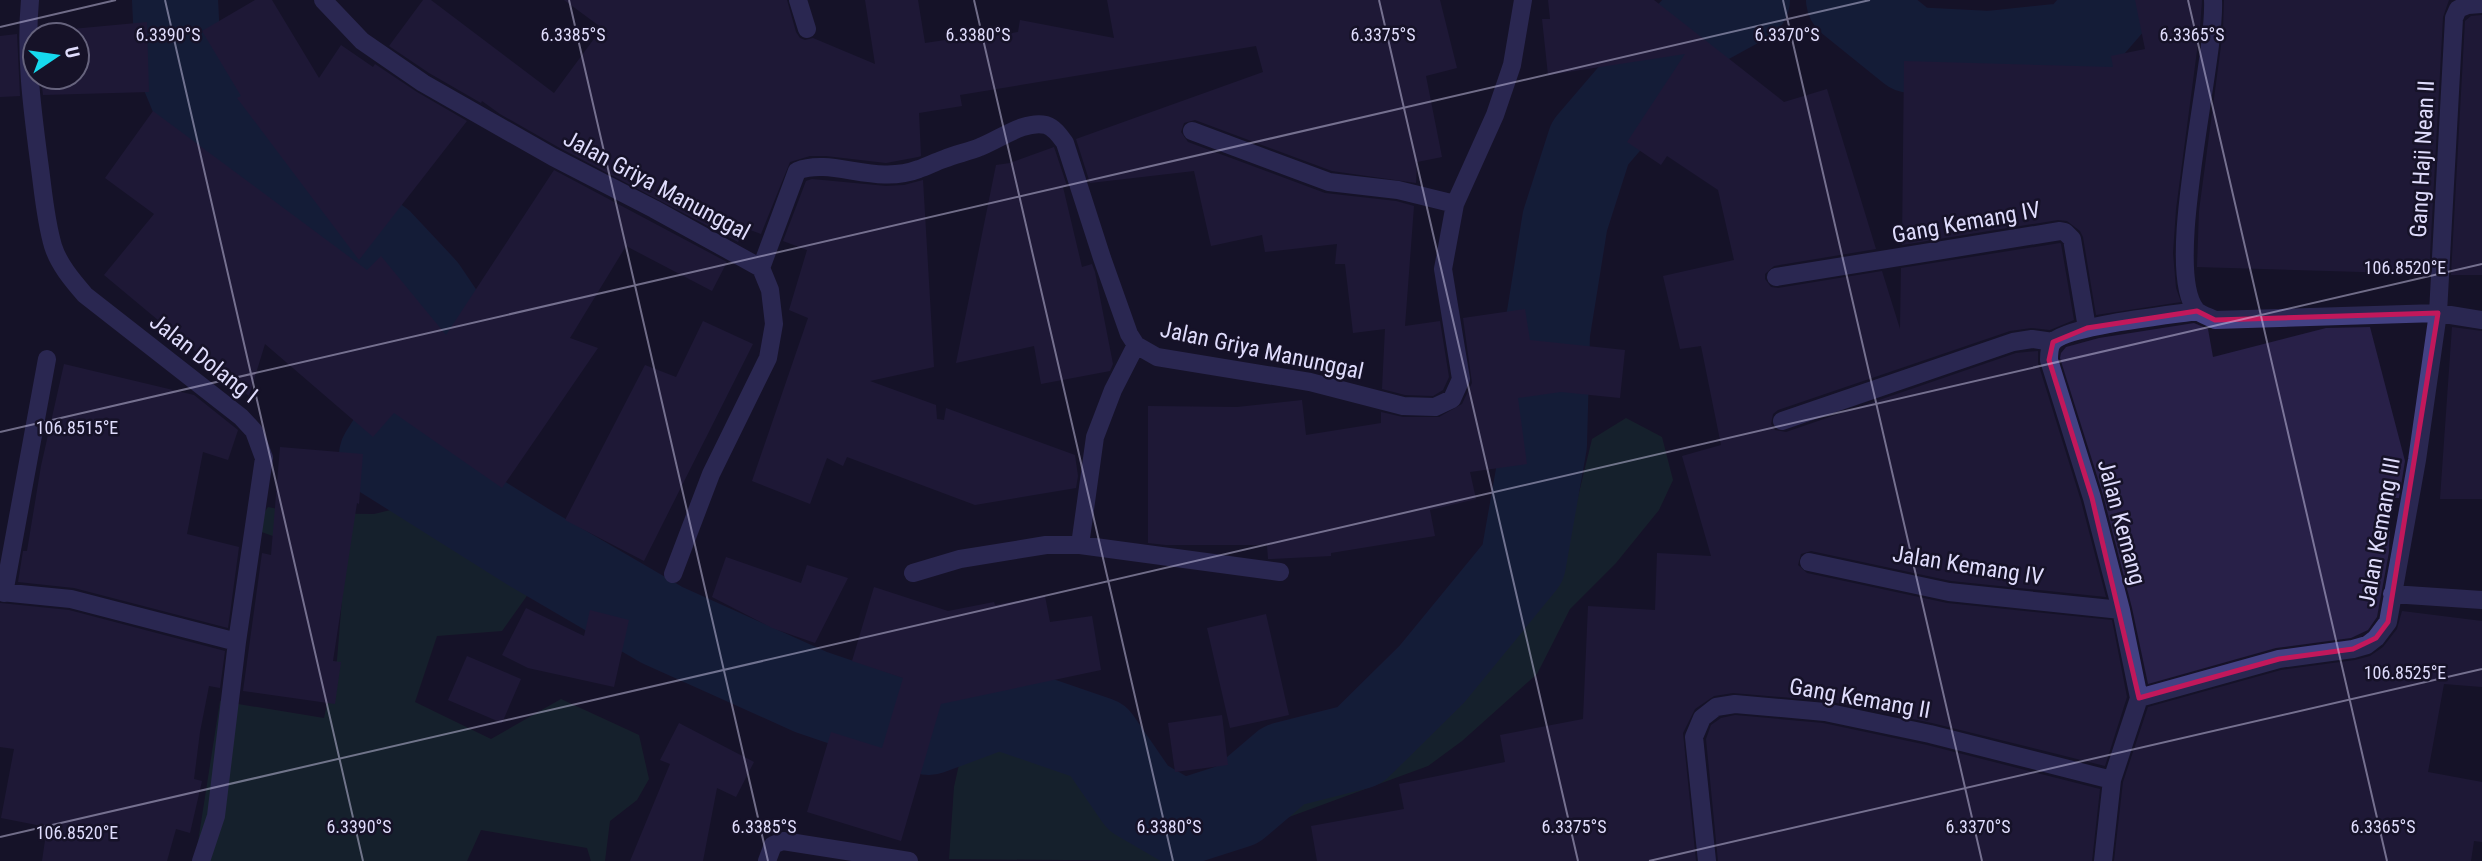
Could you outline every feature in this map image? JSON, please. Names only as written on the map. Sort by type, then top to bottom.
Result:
[{"type":"street","name":"Jalan Dolang I","points":[[30,0],[28,24],[32,101],[43,193],[53,248],[69,277],[85,295],[241,417],[254,431],[264,458],[237,642],[216,816],[201,861]]},
{"type":"street","name":"Jalan Griya Manunggal","points":[[323,0],[362,41],[422,83],[553,157],[761,268],[797,171],[818,167],[899,176],[980,147],[1017,130],[1034,125],[1047,125],[1057,132],[1065,143],[1117,304],[1136,345],[1157,356],[1310,382],[1403,406],[1435,407],[1452,399],[1461,379],[1443,269],[1455,204],[1499,103],[1512,65],[1524,0]]},
{"type":"street","points":[[798,0],[807,29]]},
{"type":"street","points":[[2197,311],[2188,292],[2184,260],[2189,189],[2203,100],[2214,12],[2213,0]]},
{"type":"street","name":"Gang Haji Nean II","points":[[2438,313],[2454,18],[2458,9],[2482,4]]},
{"type":"street","points":[[1192,131],[1329,182],[1398,190],[1455,204]]},
{"type":"street","name":"Gang Kemang IV","points":[[1776,277],[2060,231],[2072,239],[2088,328]]},
{"type":"street","points":[[673,574],[711,474],[768,358],[774,324],[770,290],[761,268]]},
{"type":"street","points":[[1782,421],[1892,381],[2013,342],[2032,339],[2053,342],[2088,328],[2197,311],[2215,320],[2438,313],[2482,320]]},
{"type":"street","name":"Jalan Kemang III","points":[[2139,698],[2279,659],[2353,649],[2367,645],[2376,638],[2388,622],[2417,460],[2438,313]]},
{"type":"street","name":"Jalan Kemang","points":[[2053,342],[2049,360],[2092,498],[2121,610],[2139,698],[2112,780],[2103,861]]},
{"type":"street","points":[[1080,545],[1095,437],[1112,390],[1136,345]]},
{"type":"street","points":[[47,359],[2,593],[71,599],[237,642]]},
{"type":"street","points":[[913,573],[960,559],[1046,545],[1080,545],[1280,572]]},
{"type":"street","name":"Jalan Kemang IV","points":[[1809,562],[1949,592],[2121,610]]},
{"type":"street","points":[[2392,594],[2482,600]]},
{"type":"street","name":"Gang Kemang II","points":[[1707,861],[1694,737],[1702,718],[1716,707],[1735,704],[1825,712],[1930,734],[2112,780]]},
{"type":"street","points":[[767,861],[773,845],[783,841],[909,861]]},
{"type":"highlighted area","points":[[2197,311],[2215,320],[2438,313],[2388,622],[2376,638],[2353,649],[2279,659],[2139,698],[2092,498],[2049,360],[2053,342],[2087,328]]},
{"type":"green space","points":[[1626,418],[1662,437],[1673,480],[1659,510],[1616,563],[1570,609],[1537,674],[1462,741],[1428,766],[1289,817],[1215,848],[1169,861],[949,859],[954,787],[964,742],[988,725],[1022,725],[1065,736],[1101,754],[1134,798],[1163,824],[1181,835],[1280,791],[1303,767],[1360,752],[1396,733],[1422,698],[1484,643],[1527,593],[1557,567],[1592,439]]},
{"type":"green space","points":[[424,502],[541,576],[502,631],[437,636],[415,702],[491,739],[561,699],[639,735],[649,779],[637,800],[610,821],[605,861],[591,861],[587,848],[481,830],[467,861],[195,861],[220,701],[324,718],[337,660],[345,562],[253,529],[268,507],[297,513],[374,514]]},
{"type":"building","points":[[255,0],[272,0],[319,78],[341,45],[373,67],[375,64],[467,121],[359,260],[237,98],[241,96],[202,31]]},
{"type":"building","points":[[423,0],[431,0],[554,93],[602,28],[564,0],[787,0],[800,38],[813,38],[875,64],[865,0],[918,0],[925,43],[952,39],[953,43],[1018,32],[1020,20],[1114,38],[1107,0],[1440,0],[1457,68],[1426,76],[1442,157],[1417,162],[1416,183],[1332,171],[1195,120],[1184,123],[1181,132],[1188,142],[1325,193],[1396,201],[1414,206],[1405,326],[1440,321],[1449,377],[1443,390],[1433,396],[1405,395],[1382,389],[1385,329],[1353,333],[1345,264],[1335,264],[1337,244],[1265,252],[1262,235],[1211,246],[1194,171],[1090,183],[1076,139],[1263,72],[1256,46],[960,95],[962,106],[919,113],[921,156],[886,163],[826,156],[810,156],[790,162],[761,234],[745,228],[738,242],[558,147],[429,73],[389,46]]},
{"type":"building","points":[[1548,0],[1654,0],[1784,102],[1827,89],[1876,249],[1774,266],[1765,274],[1771,287],[1882,271],[1900,329],[1901,268],[2061,244],[2074,320],[2050,330],[2031,328],[2010,331],[1778,410],[1773,414],[1771,424],[1775,430],[1786,432],[2016,353],[2038,351],[2038,363],[2081,501],[2106,597],[1951,581],[1811,551],[1801,554],[1798,565],[1807,573],[1947,603],[2112,620],[2127,697],[2105,766],[1932,723],[1827,701],[1733,693],[1714,696],[1695,709],[1683,733],[1696,861],[1317,861],[1311,826],[1404,809],[1399,784],[1505,762],[1500,735],[1583,719],[1588,606],[1655,610],[1657,553],[1711,556],[1682,456],[1721,445],[1701,346],[1680,349],[1663,276],[1734,260],[1718,190],[1667,156],[1661,165],[1627,142],[1685,54],[1548,75],[1542,19],[1550,19]]},
{"type":"building","points":[[2135,0],[2202,0],[2176,209],[2173,253],[2176,288],[2181,302],[2096,315],[2083,237],[2080,231],[2067,221],[2058,220],[1902,245],[1904,61],[2113,67],[2111,56],[2145,49]]},
{"type":"building","points":[[2224,0],[2449,0],[2443,17],[2429,274],[2197,267],[2199,211],[2223,31]]},
{"type":"building","points":[[2482,15],[2482,275],[2451,275],[2465,21],[2471,16]]},
{"type":"building","points":[[147,22],[149,92],[43,95],[43,91],[91,91],[91,27]]},
{"type":"building","points":[[17,34],[20,96],[0,97],[0,36]]},
{"type":"building","points":[[153,111],[367,270],[381,256],[446,335],[554,170],[727,262],[712,291],[626,246],[570,338],[598,348],[502,488],[394,413],[373,437],[265,344],[249,396],[104,275],[154,214],[105,178]]},
{"type":"building","points":[[1054,147],[1067,186],[1063,187],[1082,267],[1092,264],[1095,272],[1113,364],[1110,371],[1041,384],[1034,346],[956,363],[996,165],[1010,163]]},
{"type":"building","points":[[812,179],[886,186],[923,180],[934,367],[870,381],[936,405],[937,419],[944,420],[946,408],[1075,455],[1078,476],[1076,488],[975,505],[847,457],[843,466],[827,458],[810,504],[752,481],[808,318],[789,310],[807,250],[783,241],[806,181]]},
{"type":"building","points":[[1525,309],[1530,340],[1625,350],[1620,398],[1561,392],[1518,398],[1527,464],[1470,472],[1476,499],[1430,510],[1435,536],[1331,553],[1331,556],[1271,559],[1268,559],[1267,545],[1148,543],[1148,406],[1237,407],[1302,400],[1306,435],[1381,423],[1381,412],[1403,417],[1439,417],[1462,404],[1472,383],[1463,318]]},
{"type":"building","points":[[703,321],[753,344],[644,561],[565,520],[645,365],[676,377]]},
{"type":"building","points":[[2194,323],[2208,329],[2213,357],[2326,328],[2370,327],[2405,461],[2399,498],[2391,498],[2389,552],[2377,617],[2368,630],[2351,638],[2276,648],[2148,684],[2103,495],[2060,358],[2066,347],[2099,338]]},
{"type":"building","points":[[2452,327],[2482,331],[2482,499],[2440,499]]},
{"type":"building","points":[[64,364],[194,395],[238,430],[228,460],[203,452],[187,534],[239,547],[228,628],[74,588],[18,582],[23,551],[27,551],[41,466]]},
{"type":"building","points":[[280,447],[363,454],[359,504],[357,503],[333,661],[341,662],[335,704],[243,691],[262,553],[271,555]]},
{"type":"building","points":[[726,557],[801,583],[807,565],[848,578],[815,643],[772,628],[712,597]]},
{"type":"building","points":[[874,587],[948,611],[1045,596],[1050,622],[1092,616],[1101,670],[941,704],[901,841],[807,812],[831,732],[882,748],[903,678],[852,661]]},
{"type":"building","points":[[0,603],[69,610],[225,651],[220,688],[209,686],[200,732],[194,779],[202,781],[190,833],[176,829],[167,861],[42,861],[47,827],[1,818],[14,749],[0,747]]},
{"type":"building","points":[[526,608],[584,636],[590,610],[629,620],[614,687],[528,668],[502,655]]},
{"type":"building","points":[[2402,611],[2482,621],[2482,687],[2444,684],[2428,772],[2482,782],[2482,842],[2474,841],[2471,861],[2114,861],[2123,782],[2148,707],[2281,670],[2370,656],[2383,647],[2397,629]]},
{"type":"building","points":[[1266,614],[1289,715],[1230,728],[1207,628]]},
{"type":"building","points":[[467,656],[521,679],[502,723],[448,700]]},
{"type":"building","points":[[1222,715],[1228,765],[1175,772],[1168,723]]},
{"type":"building","points":[[1735,715],[1823,723],[1927,745],[2100,789],[2092,861],[1718,861],[1706,739],[1711,725],[1721,718]]},
{"type":"building","points":[[679,723],[754,762],[736,797],[717,788],[703,861],[630,861],[670,764],[660,760]]},
{"type":"waterway","points":[[175,0],[178,60],[200,113],[381,243],[424,289],[457,338],[382,455],[530,548],[662,625],[811,692],[929,732],[999,706],[1098,740],[1138,798],[1181,823],[1237,805],[1284,765],[1359,746],[1432,674],[1523,563],[1544,444],[1547,333],[1565,221],[1590,143],[1694,29],[1747,0]]},
{"type":"waterway","points":[[1849,0],[1911,50],[1989,54],[2075,45],[2114,0]]}]
